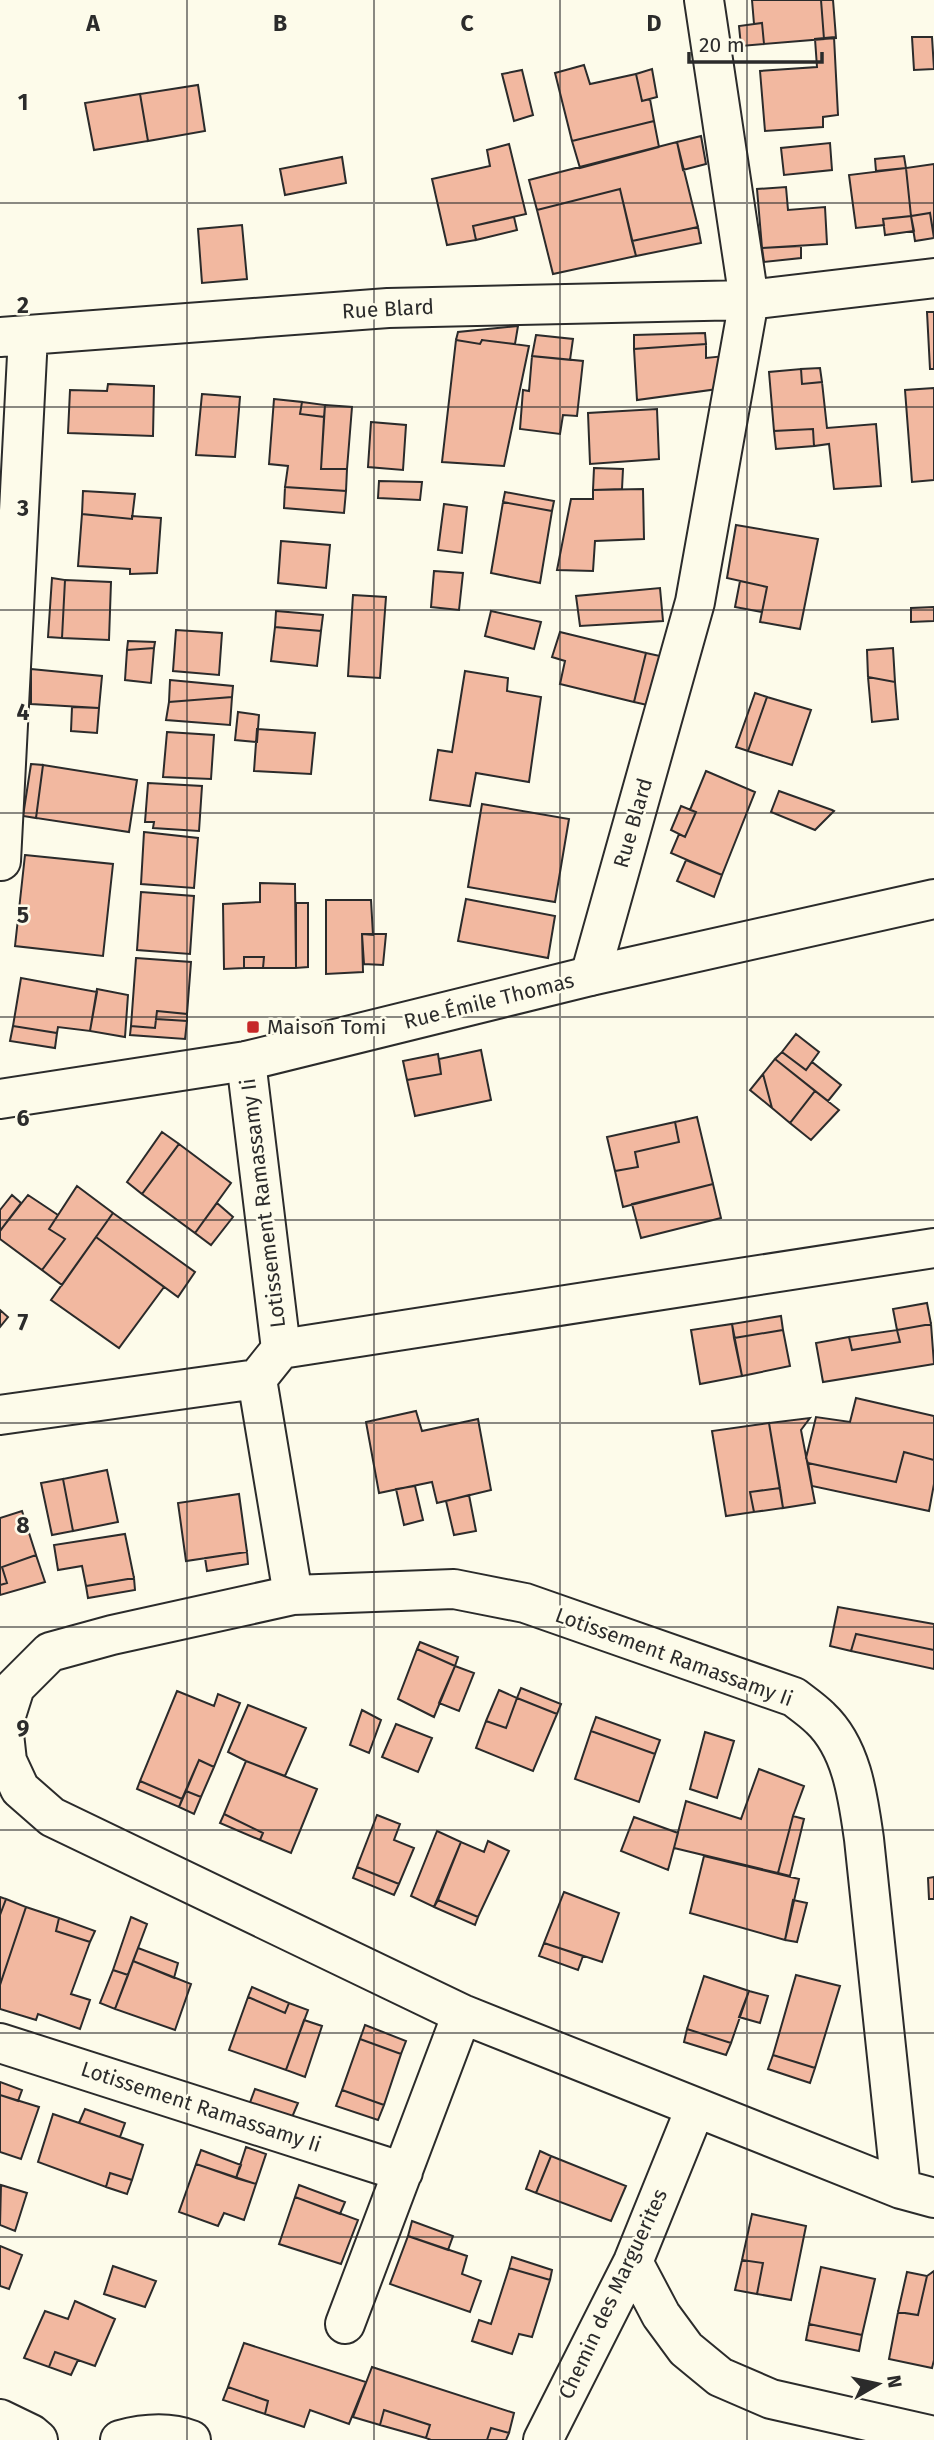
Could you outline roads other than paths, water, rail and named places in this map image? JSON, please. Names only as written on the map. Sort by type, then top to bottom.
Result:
[{"type":"street","name":"Rue Blard","points":[[590,976],[695,602],[749,300],[704,0]]},
{"type":"street","name":"Rue Blard","points":[[1,861],[14,337],[388,308],[749,300],[934,278]]},
{"type":"street","name":"Rue Émile Thomas","points":[[0,1099],[246,1062],[590,976],[934,899]]},
{"type":"street","name":"Lotissement Ramassamy Ii","points":[[246,1062],[281,1349],[257,1379]]},
{"type":"street","points":[[281,1349],[934,1248]]},
{"type":"street","points":[[0,1415],[257,1379],[293,1595]]},
{"type":"street","name":"Lotissement Ramassamy Ii","points":[[454,1589],[525,1603],[794,1697],[821,1719],[841,1745],[857,1790],[918,2194],[695,2109],[463,2014],[52,1817],[20,1789],[3,1762],[4,1725],[15,1688],[50,1652],[112,1635],[293,1595],[454,1589]]},
{"type":"street","points":[[345,2325],[463,2014]]},
{"type":"street","name":"Lotissement Ramassamy Ii","points":[[0,2043],[403,2172]]},
{"type":"street","name":"Chemin des Marguerites","points":[[543,2440],[633,2262],[695,2109]]},
{"type":"street","points":[[633,2262],[662,2315],[686,2349],[720,2377],[771,2399],[934,2436]]},
{"type":"street","points":[[0,2419],[38,2440]]},
{"type":"street","points":[[120,2440],[141,2434],[181,2436],[191,2440]]},
{"type":"place","name":"Maison Tomi","points":[[253,1027]]}]
